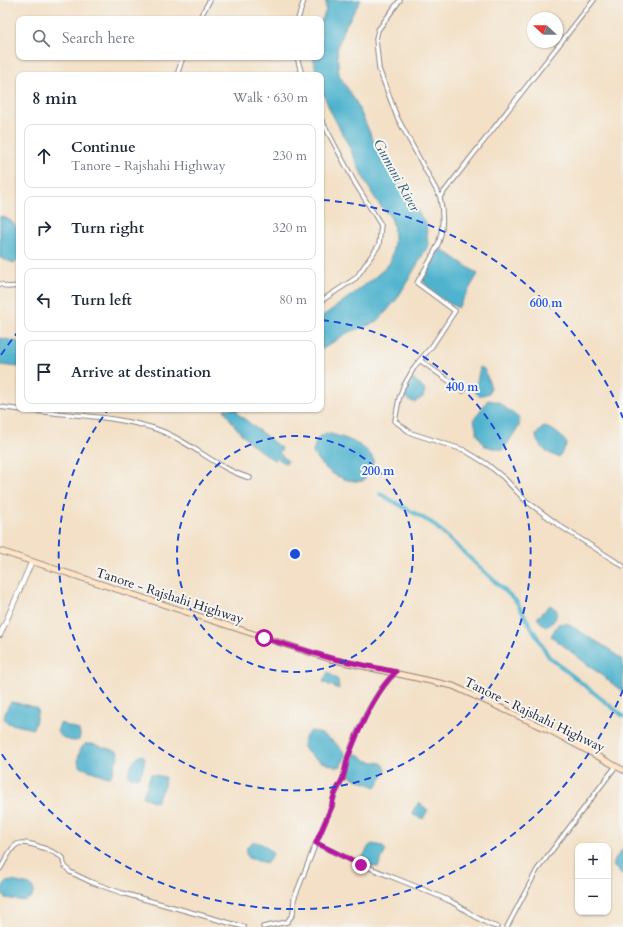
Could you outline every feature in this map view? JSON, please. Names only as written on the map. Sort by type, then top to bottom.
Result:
[{"type":"main road","name":"Tanore - Rajshahi Highway","points":[[0,551],[316,654],[453,686],[488,700],[549,730],[623,770]]},
{"type":"street","points":[[201,16],[210,0]]},
{"type":"street","points":[[299,16],[304,0]]},
{"type":"street","points":[[400,0],[378,30],[376,39],[379,69],[397,117],[440,197],[443,233],[433,256],[417,283],[455,311],[432,346],[415,366],[403,387],[395,421],[411,433],[464,450],[487,464],[504,478],[525,500],[560,526],[623,566]]},
{"type":"street","points":[[440,197],[594,0]]},
{"type":"street","points":[[177,72],[182,60]]},
{"type":"street","points":[[298,60],[301,72]]},
{"type":"street","points":[[324,125],[355,183],[381,225],[379,245],[356,278],[324,299]]},
{"type":"street","points":[[0,284],[8,287],[16,286]]},
{"type":"street","points":[[420,361],[463,391]]},
{"type":"street","points":[[0,406],[16,409]]},
{"type":"street","points":[[29,412],[104,418],[154,428],[180,439],[236,474],[250,478]]},
{"type":"street","points":[[0,635],[32,561]]},
{"type":"street","points":[[263,927],[281,925],[287,922],[293,914],[297,892],[332,806],[332,800],[342,781],[348,757],[362,722],[387,680],[396,672]]},
{"type":"street","points":[[507,927],[537,870],[616,766]]},
{"type":"street","points":[[0,869],[16,844],[24,842],[57,854],[63,858],[64,865],[70,872],[91,882],[122,893],[244,927]]},
{"type":"street","points":[[316,843],[361,865],[451,902],[473,914],[487,925],[497,927]]},
{"type":"water","points":[[326,0],[361,0],[343,30],[337,50],[339,75],[356,102],[375,144],[426,224],[428,246],[397,299],[377,322],[347,333],[324,348],[324,315],[379,274],[386,267],[390,262],[393,252],[394,240],[393,222],[379,204],[365,181],[326,101],[324,93],[324,72],[316,72],[314,60],[324,60],[324,16],[326,10]]},
{"type":"water","points":[[0,216],[8,219],[16,226],[16,262],[14,263],[0,258]]},
{"type":"water","points":[[440,248],[478,274],[458,308],[438,296],[423,281]]},
{"type":"water","points":[[0,338],[16,341],[16,367],[0,365]]},
{"type":"water","points":[[480,367],[484,369],[491,387],[489,393],[479,396],[475,392]]},
{"type":"water","points":[[414,379],[425,390],[423,397],[415,402],[410,401],[405,397],[405,391]]},
{"type":"water","points":[[488,400],[498,402],[520,419],[519,426],[503,450],[485,446],[477,434],[474,419]]},
{"type":"water","points":[[226,412],[237,412],[282,449],[279,453],[288,461],[286,464],[277,458],[274,460],[259,450],[245,438]]},
{"type":"water","points":[[543,427],[557,433],[567,444],[559,457],[547,452],[538,442],[536,435]]},
{"type":"water","points":[[326,433],[354,442],[371,455],[374,461],[363,481],[348,480],[334,474],[327,470],[317,458],[313,452],[315,446],[318,438]]},
{"type":"water","points":[[550,605],[557,610],[556,616],[552,623],[545,627],[537,618]]},
{"type":"water","points":[[566,623],[612,651],[623,661],[623,692],[551,636],[558,624]]},
{"type":"water","points":[[328,672],[338,680],[339,689],[323,682]]},
{"type":"water","points":[[11,702],[35,707],[38,710],[34,727],[32,729],[8,723],[4,718],[6,710]]},
{"type":"water","points":[[60,723],[79,730],[79,740],[70,740],[59,734],[57,732]]},
{"type":"water","points":[[311,731],[325,736],[344,752],[346,756],[340,767],[318,760],[306,750],[303,744],[305,738]]},
{"type":"water","points":[[85,744],[92,744],[117,751],[119,754],[111,776],[108,777],[80,767],[78,761],[79,755]]},
{"type":"water","points":[[355,754],[371,762],[384,765],[386,771],[376,787],[349,776],[351,761]]},
{"type":"water","points":[[142,755],[145,757],[141,774],[137,778],[130,777],[128,774],[131,765],[136,758]]},
{"type":"water","points":[[151,774],[165,777],[164,786],[156,802],[143,797]]},
{"type":"water","points":[[419,803],[428,810],[423,819],[413,815],[413,810]]},
{"type":"water","points":[[253,842],[264,845],[273,854],[267,863],[248,858],[246,853],[247,847]]},
{"type":"water","points":[[372,844],[382,846],[386,850],[378,867],[368,864],[363,856]]},
{"type":"water","points":[[623,849],[623,875],[613,866],[615,859]]},
{"type":"water","points":[[12,881],[30,885],[34,890],[32,897],[24,901],[5,898],[2,888],[6,882]]},
{"type":"waterway","points":[[380,494],[432,523],[516,601],[549,657],[623,716]]},
{"type":"route","points":[[264,638],[330,658],[396,672],[387,680],[362,722],[353,748],[348,757],[342,781],[332,800],[332,806],[316,843],[361,865]]},
{"type":"water label","name":"Gumani River","points":[[397,175]]}]
